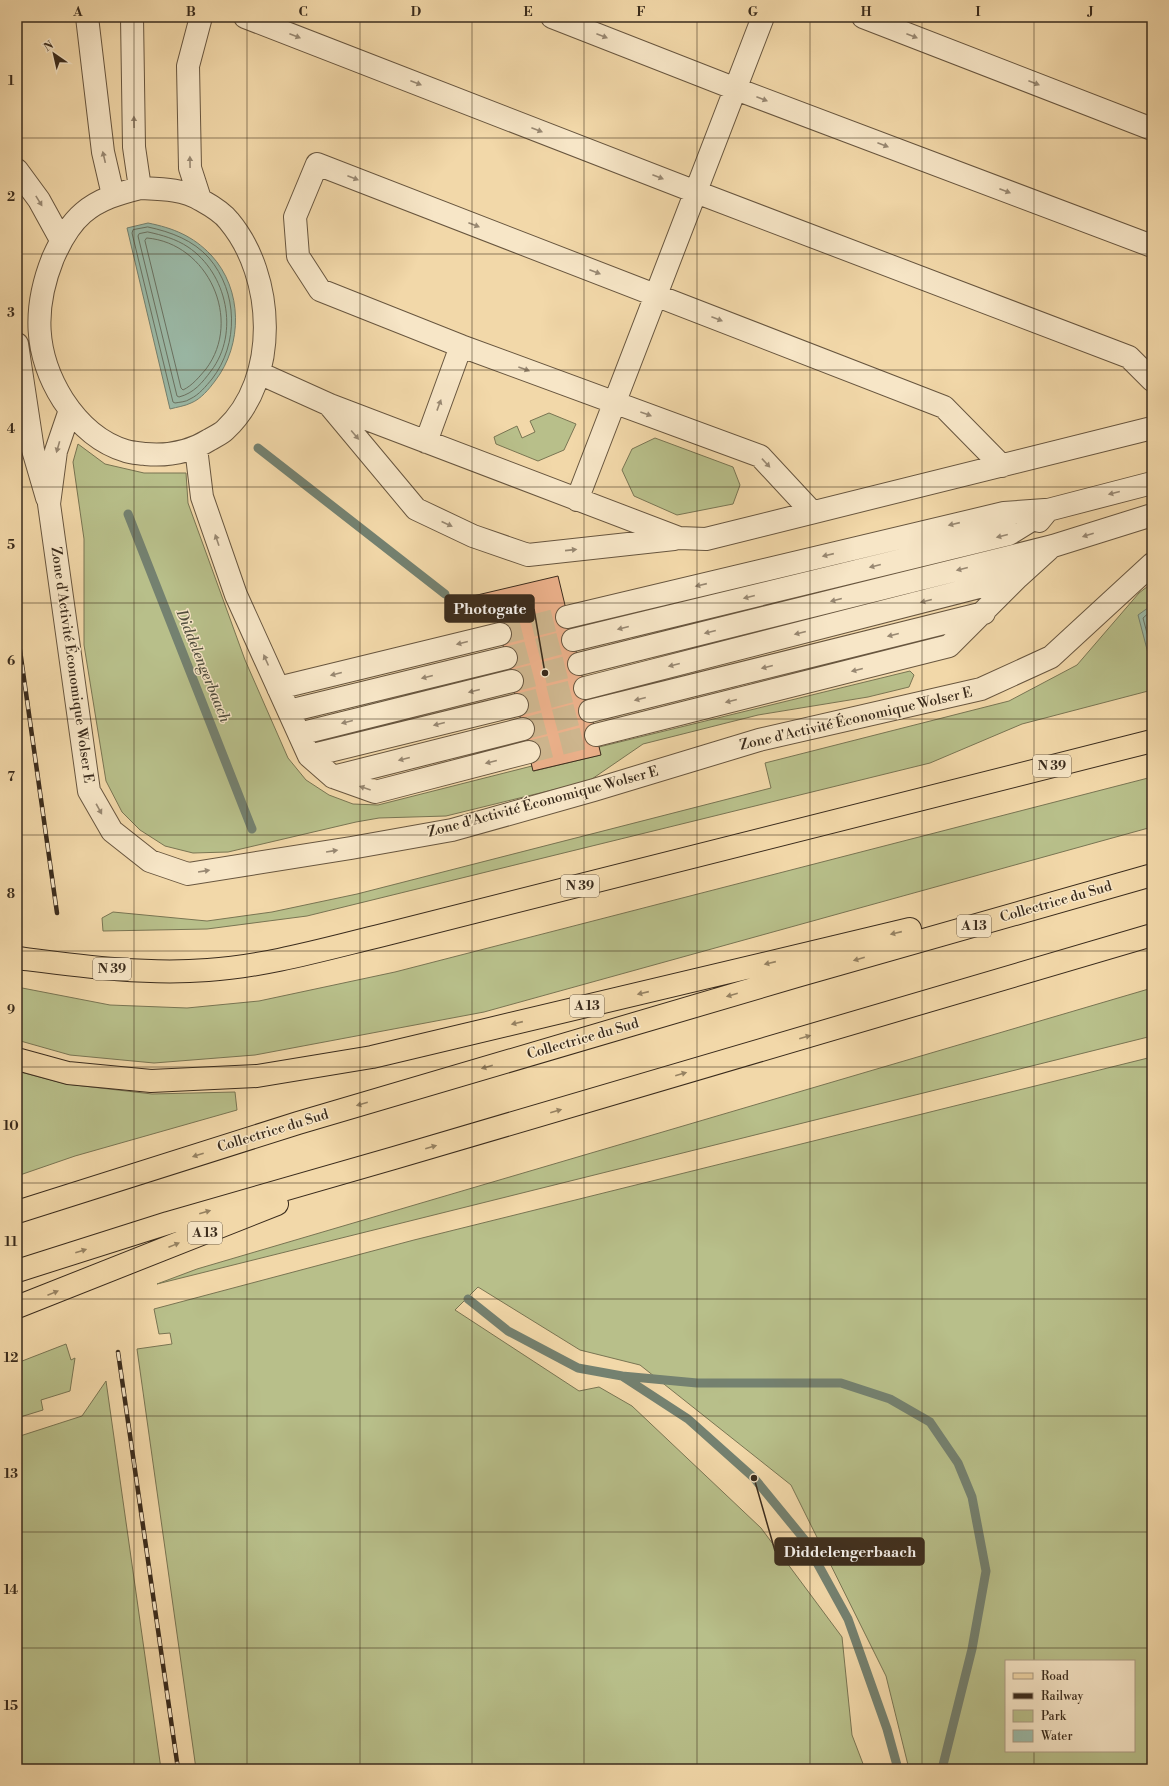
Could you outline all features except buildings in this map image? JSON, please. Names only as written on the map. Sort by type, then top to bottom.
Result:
[{"type":"main road","name":"N 39","points":[[17,958],[131,972],[207,970],[262,964],[399,932],[1152,741]]},
{"type":"main road","name":"A 13","points":[[17,1059],[68,1073],[151,1081],[257,1076],[364,1059],[1152,872]]},
{"type":"main road","name":"Collectrice du Sud","points":[[17,1212],[298,1123],[804,974],[1152,875]]},
{"type":"main road","name":"A 13","points":[[17,1271],[168,1223],[1152,935]]},
{"type":"main road","name":"A 13","points":[[17,1308],[394,1158]]},
{"type":"lane","points":[[87,17],[103,152],[113,195]]},
{"type":"lane","points":[[132,17],[134,147],[140,188]]},
{"type":"lane","points":[[200,199],[190,168],[188,66],[201,17]]},
{"type":"lane","points":[[245,17],[696,192],[1129,357],[1152,380]]},
{"type":"lane","points":[[552,17],[736,89],[1152,246]]},
{"type":"lane","points":[[577,500],[764,17]]},
{"type":"lane","points":[[863,17],[1152,129]]},
{"type":"lane","points":[[812,512],[760,456],[461,346],[320,290],[298,256],[295,217],[317,164],[944,407],[1002,466]]},
{"type":"lane","points":[[17,170],[39,200],[60,240]]},
{"type":"lane","points":[[140,188],[171,189],[200,199],[228,220],[248,249],[260,279],[265,311],[265,334],[259,373],[246,405],[225,430],[196,448],[161,456],[126,451],[94,436],[70,410],[53,385],[43,356],[39,326],[41,295],[60,240],[83,213],[113,195],[140,188]]},
{"type":"lane","name":"Zone d'Activité Économique Wolser E","points":[[17,344],[33,450],[49,504],[89,791],[112,831],[150,861],[188,874],[452,830],[594,790],[759,740],[981,689],[1051,657],[1152,564]]},
{"type":"lane","points":[[426,442],[461,346]]},
{"type":"lane","points":[[259,373],[330,406],[679,538]]},
{"type":"lane","points":[[330,406],[416,509],[473,536],[528,555],[679,538],[706,539],[1152,428]]},
{"type":"lane","name":"Zone d'Activité Économique Wolser E","points":[[49,504],[56,451],[70,410]]},
{"type":"lane","points":[[196,448],[202,497],[236,595],[309,756],[332,777],[375,792],[529,752]]},
{"type":"lane","points":[[567,617],[1004,513],[1048,510],[1152,483]]},
{"type":"lane","points":[[1013,556],[1048,510]]},
{"type":"lane","points":[[573,640],[1008,534],[1048,510]]},
{"type":"lane","points":[[579,664],[1053,546],[1152,515]]},
{"type":"lane","points":[[596,735],[949,646],[985,612],[1018,577],[1053,546]]},
{"type":"lane","points":[[585,688],[1018,577]]},
{"type":"lane","points":[[590,711],[985,612]]},
{"type":"lane","points":[[278,688],[500,634]]},
{"type":"lane","points":[[289,711],[506,658]]},
{"type":"lane","points":[[299,734],[512,681]]},
{"type":"lane","points":[[309,756],[517,705]]},
{"type":"lane","points":[[332,777],[523,729]]},
{"type":"green space","points":[[549,413],[576,424],[564,450],[538,461],[496,444],[494,437],[517,426],[522,438],[535,432],[530,421]]},
{"type":"green space","points":[[655,438],[733,467],[740,485],[733,504],[677,515],[634,496],[622,470],[632,449]]},
{"type":"green space","points":[[78,444],[105,464],[144,473],[186,473],[188,503],[245,660],[288,758],[306,780],[329,795],[353,804],[378,805],[532,766],[534,771],[600,755],[599,747],[910,671],[914,675],[909,687],[868,697],[758,715],[643,744],[589,781],[446,816],[379,818],[228,852],[193,853],[165,846],[140,830],[122,812],[106,781],[84,645],[84,539],[73,462]]},
{"type":"green space","points":[[1152,583],[1152,690],[1022,724],[930,763],[307,916],[207,929],[103,931],[102,918],[113,912],[207,921],[272,912],[357,894],[771,788],[765,763],[1009,701],[1077,665],[1139,593]]},
{"type":"green space","points":[[1152,777],[1152,827],[484,1012],[255,1055],[154,1063],[70,1055],[17,1040],[17,987],[110,1005],[187,1008],[259,1001],[395,972]]},
{"type":"green space","points":[[1152,988],[1152,1036],[157,1284],[197,1269]]},
{"type":"green space","points":[[1152,1057],[1152,1769],[909,1769],[886,1676],[791,1485],[640,1365],[580,1350],[478,1287],[455,1310],[579,1391],[599,1387],[632,1406],[761,1528],[842,1637],[852,1735],[865,1769],[196,1769],[137,1349],[172,1344],[170,1333],[159,1334],[154,1309],[414,1240]]},
{"type":"green space","points":[[17,1071],[66,1084],[152,1094],[235,1092],[237,1110],[75,1156],[17,1176]]},
{"type":"green space","points":[[66,1344],[71,1360],[75,1358],[70,1391],[41,1400],[43,1410],[17,1418],[17,1363]]},
{"type":"green space","points":[[106,1381],[161,1769],[17,1769],[17,1437],[82,1416]]},
{"type":"water","points":[[148,223],[174,230],[190,238],[204,248],[222,269],[234,300],[236,317],[234,334],[231,351],[224,367],[215,381],[198,399],[189,404],[170,409],[127,228]]},
{"type":"water","points":[[1152,605],[1152,658],[1149,657],[1138,615]]},
{"type":"waterway","points":[[258,448],[445,594]]},
{"type":"waterway","name":"Diddelengerbaach","points":[[128,514],[252,829]]},
{"type":"waterway","name":"Diddelengerbaach","points":[[468,1299],[508,1331],[578,1368],[622,1376],[688,1419],[754,1478],[804,1539],[848,1619],[887,1729],[898,1769]]},
{"type":"waterway","points":[[622,1376],[697,1383],[841,1383],[890,1399],[930,1422],[958,1463],[972,1497],[986,1571],[972,1649],[942,1769]]},
{"type":"tunnel","points":[[500,634],[567,617]]},
{"type":"tunnel","points":[[506,658],[573,640]]},
{"type":"tunnel","points":[[512,681],[579,664]]},
{"type":"tunnel","points":[[517,705],[585,688]]},
{"type":"tunnel","points":[[523,729],[590,711]]},
{"type":"tunnel","points":[[529,752],[596,735]]},
{"type":"railway","points":[[17,629],[57,913]]},
{"type":"railway","points":[[118,1352],[178,1769]]},
{"type":"place","name":"Photogate","points":[[545,673]]},
{"type":"place","name":"Diddelengerbaach","points":[[754,1478]]}]
